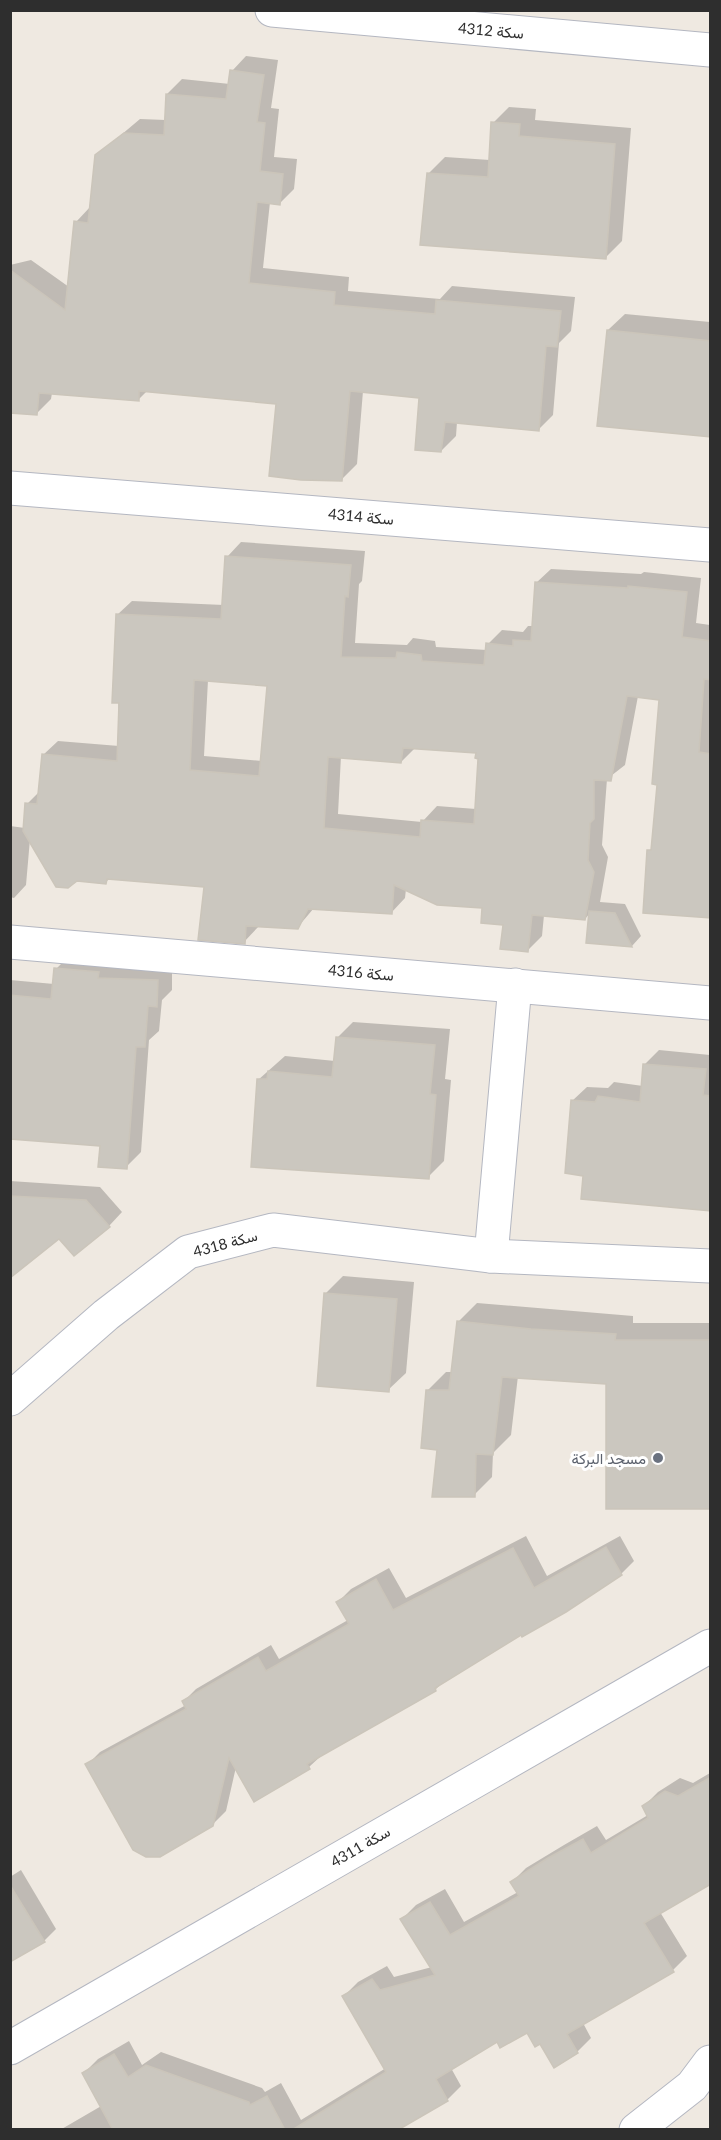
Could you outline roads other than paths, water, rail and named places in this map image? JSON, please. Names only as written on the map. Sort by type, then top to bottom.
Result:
[{"type":"street","name":"سكة 4312","points":[[272,10],[711,51]]},
{"type":"street","name":"سكة 4314","points":[[10,488],[711,545]]},
{"type":"street","name":"سكة 4316","points":[[10,942],[711,1004]]},
{"type":"street","points":[[491,1256],[515,985]]},
{"type":"street","name":"سكة 4318","points":[[10,1399],[106,1315],[188,1252],[273,1230],[491,1256],[711,1266]]},
{"type":"street","name":"سكة 4311","points":[[10,2048],[711,1646]]},
{"type":"street","points":[[636,2130],[692,2086],[711,2062]]},
{"type":"place","name":"مسجد البركة","points":[[658,1458]]}]
